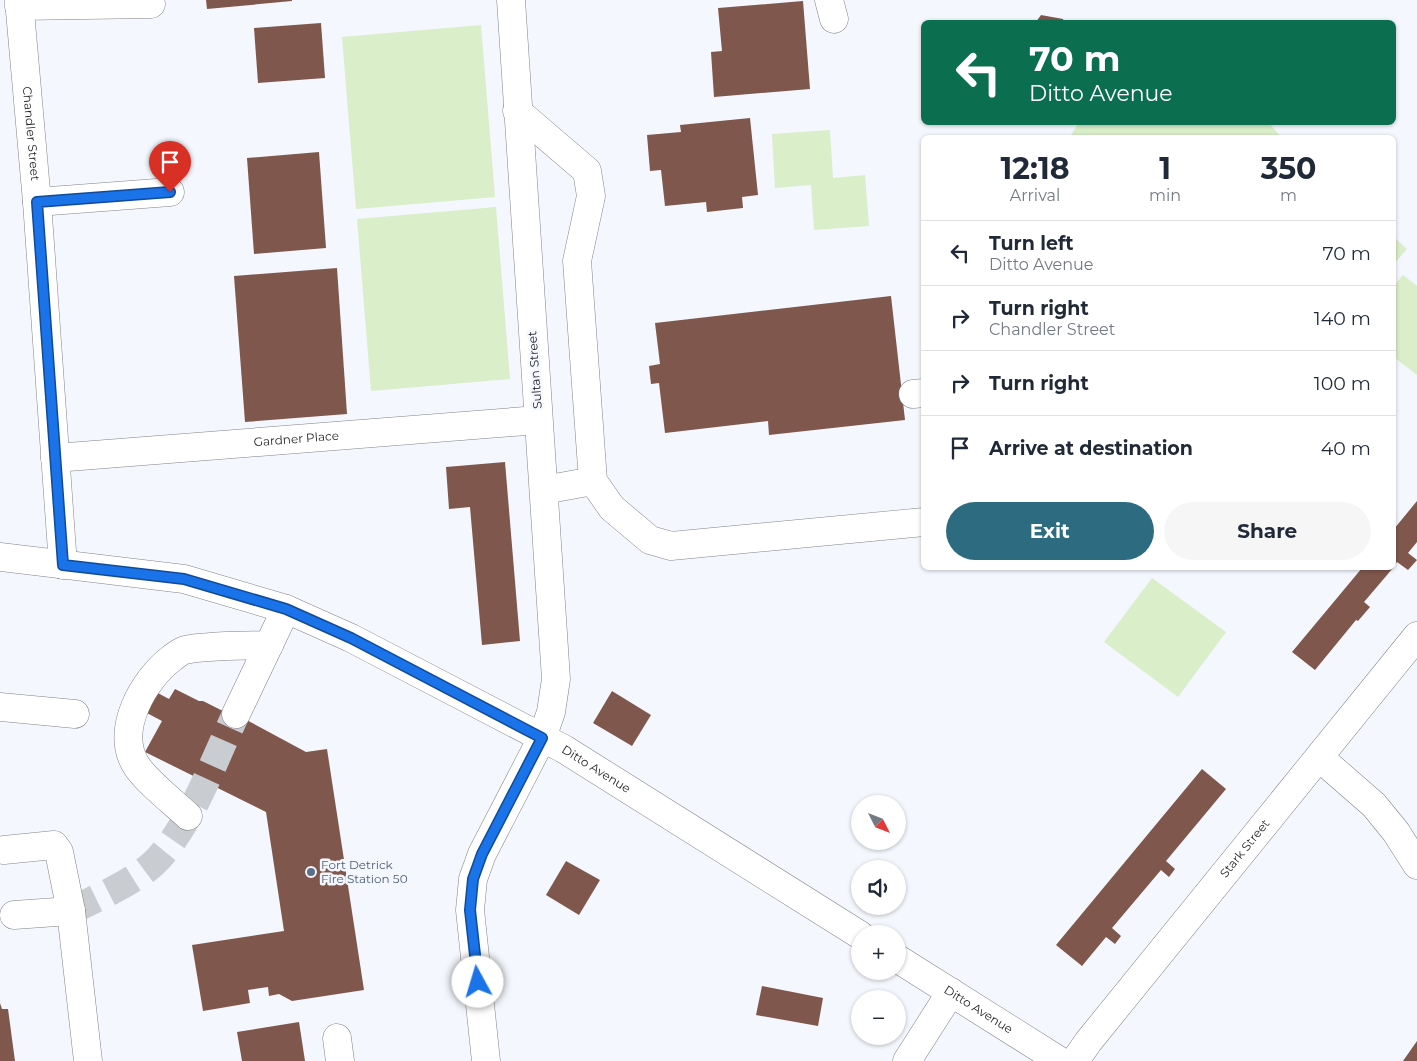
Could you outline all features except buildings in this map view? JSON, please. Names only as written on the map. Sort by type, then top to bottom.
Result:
[{"type":"street","name":"Sultan Street","points":[[486,1061],[470,910],[473,879],[482,854],[542,738],[551,712],[556,679],[516,111],[514,0]]},
{"type":"street","points":[[19,3],[151,4]]},
{"type":"street","name":"Chandler Street","points":[[19,3],[37,202],[63,565]]},
{"type":"street","points":[[516,111],[588,171],[591,196],[577,261],[593,481],[612,508],[650,540],[671,546],[921,522]]},
{"type":"street","points":[[37,202],[170,192]]},
{"type":"street","name":"Gardner Place","points":[[55,458],[538,420]]},
{"type":"street","points":[[544,490],[593,481]]},
{"type":"street","name":"Ditto Avenue","points":[[0,558],[184,579],[286,609],[351,638],[564,750],[851,929]]},
{"type":"street","points":[[236,714],[286,609]]},
{"type":"street","name":"Stark Street","points":[[1075,1061],[1100,1027],[1417,636]]},
{"type":"street","points":[[188,816],[136,766],[131,755],[129,740],[131,721],[137,700],[148,681],[159,668],[183,650],[269,644]]},
{"type":"street","points":[[0,707],[75,714]]},
{"type":"street","points":[[1320,758],[1374,805],[1396,832],[1417,865]]},
{"type":"street","points":[[4,850],[54,845],[59,852],[71,911],[88,1061]]},
{"type":"street","points":[[14,915],[71,911]]},
{"type":"street","name":"Ditto Avenue","points":[[906,964],[1060,1061]]},
{"type":"street","points":[[907,1061],[951,992]]},
{"type":"green space","points":[[481,25],[495,197],[356,209],[342,37]]},
{"type":"green space","points":[[1077,125],[1271,125],[1279,135],[1071,135]]},
{"type":"green space","points":[[830,130],[833,178],[865,175],[869,226],[814,230],[811,185],[775,188],[772,134]]},
{"type":"green space","points":[[496,207],[510,379],[371,391],[357,219]]},
{"type":"green space","points":[[1396,239],[1407,249],[1396,262]]},
{"type":"green space","points":[[1403,275],[1417,286],[1417,375],[1396,359],[1396,284]]},
{"type":"green space","points":[[1152,578],[1226,632],[1178,697],[1104,642]]},
{"type":"tunnel","points":[[71,911],[129,881],[159,858],[193,808],[236,714]]},
{"type":"place","name":"Fort Detrick Fire Station 50","points":[[311,872]]},
{"type":"route","points":[[170,192],[37,202],[40,266],[63,565],[184,579],[286,609],[351,638],[542,738],[482,854],[473,879],[470,910],[478,982]]}]
